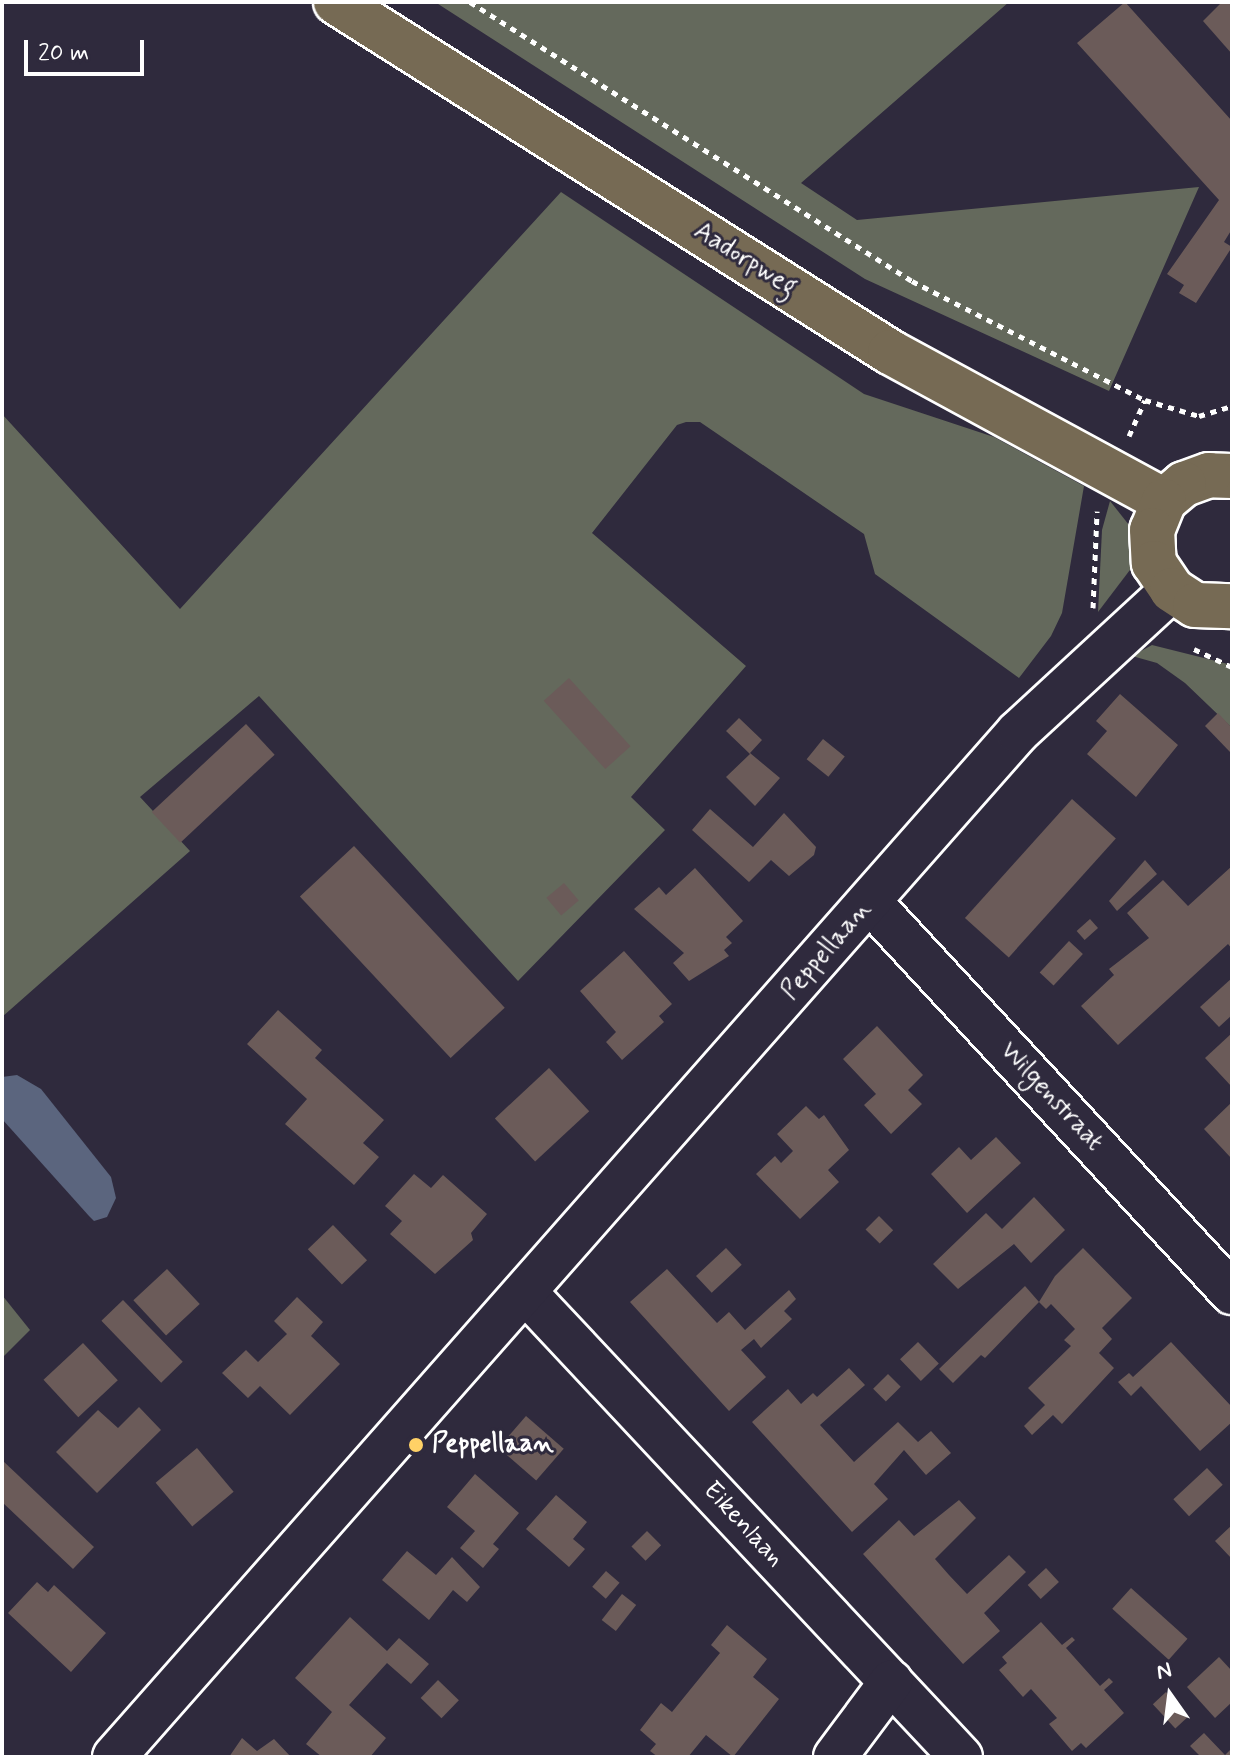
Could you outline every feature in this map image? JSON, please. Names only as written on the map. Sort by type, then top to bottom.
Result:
[{"type":"main road","name":"Aadorpweg","points":[[336,2],[890,352],[1164,501]]},
{"type":"main road","points":[[1232,476],[1209,475],[1184,484],[1164,501],[1152,541],[1154,563],[1172,590],[1195,605],[1232,606]]},
{"type":"street","name":"Peppellaan","points":[[114,1757],[1018,732],[1172,590]]},
{"type":"street","name":"Wilgenstraat","points":[[870,902],[1232,1293]]},
{"type":"street","name":"Eikenlaan","points":[[526,1293],[961,1757]]},
{"type":"street","points":[[835,1757],[891,1682]]},
{"type":"path","points":[[470,2],[912,281],[1145,400],[1199,416],[1232,406]]},
{"type":"path","points":[[1094,662],[1094,522],[1111,474],[1145,400]]},
{"type":"green space","points":[[435,2],[1009,2],[801,183],[857,220],[1199,187],[1109,391],[865,279]]},
{"type":"green space","points":[[561,192],[864,394],[994,437],[1084,486],[1062,613],[1051,636],[1019,678],[875,574],[864,534],[700,422],[677,425],[592,533],[746,666],[631,797],[665,830],[518,981],[259,696],[140,797],[190,851],[2,1017],[2,414],[180,609]]},
{"type":"green space","points":[[1110,501],[1133,530],[1136,562],[1098,612],[1102,530]]},
{"type":"green space","points":[[1152,645],[1232,665],[1232,728],[1185,683],[1157,663],[1132,656]]},
{"type":"green space","points":[[2,1295],[30,1330],[2,1358]]},
{"type":"water","points":[[17,1075],[41,1089],[111,1177],[116,1198],[107,1217],[94,1221],[2,1119],[2,1077]]},
{"type":"building","points":[[1125,2],[1232,121],[1232,229],[1224,242],[1232,247],[1196,303],[1179,293],[1184,285],[1167,274],[1219,200],[1077,43]]},
{"type":"building","points":[[1222,2],[1232,2],[1232,54],[1203,21]]},
{"type":"building","points":[[569,678],[631,746],[605,769],[544,701]]},
{"type":"building","points":[[1120,694],[1178,745],[1136,797],[1087,754],[1107,731],[1096,721]]},
{"type":"building","points":[[1218,713],[1232,728],[1230,752],[1205,726]]},
{"type":"building","points":[[739,718],[762,740],[750,753],[780,778],[755,806],[726,777],[750,754],[726,731]]},
{"type":"building","points":[[246,724],[275,755],[180,843],[152,812]]},
{"type":"building","points":[[823,739],[845,757],[828,777],[807,759]]},
{"type":"building","points":[[1072,799],[1116,838],[1009,957],[965,918]]},
{"type":"building","points":[[710,809],[753,847],[784,813],[816,847],[814,855],[789,876],[771,860],[749,882],[692,830]]},
{"type":"building","points":[[354,846],[505,1008],[451,1058],[300,896]]},
{"type":"building","points":[[1145,860],[1157,874],[1117,911],[1109,901]]},
{"type":"building","points":[[1232,866],[1232,949],[1228,944],[1118,1045],[1081,1006],[1114,975],[1109,969],[1149,938],[1127,913],[1163,880],[1188,906]]},
{"type":"building","points":[[695,868],[743,921],[726,937],[732,943],[724,950],[729,956],[689,981],[673,963],[684,953],[634,909],[659,887],[666,895]]},
{"type":"building","points":[[564,883],[579,901],[561,915],[546,898]]},
{"type":"building","points":[[1090,919],[1098,928],[1085,940],[1077,931]]},
{"type":"building","points":[[1069,941],[1083,954],[1054,985],[1040,972]]},
{"type":"building","points":[[624,951],[672,1004],[659,1016],[664,1022],[622,1060],[606,1042],[616,1032],[580,991]]},
{"type":"building","points":[[1232,978],[1232,1015],[1219,1027],[1200,1007]]},
{"type":"building","points":[[278,1010],[322,1050],[315,1058],[384,1120],[363,1143],[379,1157],[354,1185],[285,1124],[307,1099],[247,1044]]},
{"type":"building","points":[[877,1026],[923,1075],[908,1090],[922,1104],[891,1134],[864,1105],[876,1094],[843,1059]]},
{"type":"building","points":[[1232,1033],[1232,1087],[1205,1058]]},
{"type":"building","points":[[549,1068],[589,1111],[535,1162],[495,1118]]},
{"type":"building","points":[[1232,1102],[1232,1159],[1204,1129]]},
{"type":"building","points":[[806,1106],[819,1119],[824,1115],[849,1150],[828,1170],[839,1182],[800,1219],[756,1174],[775,1156],[781,1163],[793,1151],[777,1134]]},
{"type":"building","points":[[996,1137],[1021,1163],[967,1213],[931,1174],[959,1147],[971,1160]]},
{"type":"building","points":[[414,1174],[431,1188],[443,1175],[487,1214],[471,1233],[473,1240],[435,1274],[390,1234],[402,1221],[385,1206]]},
{"type":"building","points":[[1034,1197],[1065,1230],[1031,1263],[1014,1244],[958,1289],[933,1264],[986,1213],[1002,1229]]},
{"type":"building","points":[[879,1216],[893,1230],[880,1244],[866,1229]]},
{"type":"building","points":[[333,1225],[367,1260],[342,1285],[308,1249]]},
{"type":"building","points":[[726,1248],[742,1265],[712,1293],[696,1276]]},
{"type":"building","points":[[1083,1248],[1132,1298],[1102,1328],[1112,1339],[1099,1353],[1114,1368],[1062,1424],[1053,1415],[1032,1435],[1024,1426],[1045,1405],[1028,1388],[1071,1346],[1064,1340],[1075,1329],[1051,1304],[1046,1309],[1039,1302],[1055,1276]]},
{"type":"building","points":[[167,1269],[200,1304],[166,1335],[133,1300]]},
{"type":"building","points":[[667,1269],[717,1323],[729,1312],[745,1330],[789,1290],[796,1299],[784,1311],[792,1319],[761,1348],[754,1339],[741,1350],[766,1377],[729,1411],[630,1302]]},
{"type":"building","points":[[1025,1286],[1039,1302],[985,1358],[981,1355],[953,1383],[939,1369]]},
{"type":"building","points":[[297,1297],[323,1322],[311,1336],[340,1364],[290,1415],[260,1386],[248,1398],[222,1373],[246,1350],[258,1362],[287,1334],[274,1321]]},
{"type":"building","points":[[123,1300],[183,1362],[161,1383],[101,1321]]},
{"type":"building","points":[[918,1342],[939,1364],[921,1381],[900,1359]]},
{"type":"building","points":[[1171,1342],[1232,1407],[1232,1422],[1200,1451],[1141,1386],[1131,1396],[1118,1382],[1129,1373],[1133,1377]]},
{"type":"building","points":[[83,1343],[118,1380],[78,1417],[44,1380]]},
{"type":"building","points":[[849,1368],[865,1385],[820,1425],[854,1462],[898,1422],[918,1442],[931,1431],[951,1453],[926,1475],[904,1450],[874,1484],[888,1499],[852,1532],[752,1422],[788,1389],[801,1404],[813,1393],[817,1397]]},
{"type":"building","points":[[888,1374],[901,1387],[886,1402],[873,1389]]},
{"type":"building","points":[[139,1407],[161,1430],[97,1493],[56,1452],[98,1410],[118,1428]]},
{"type":"building","points":[[526,1416],[564,1449],[536,1481],[498,1448]]},
{"type":"building","points":[[197,1448],[234,1492],[192,1526],[156,1483]]},
{"type":"building","points":[[2,1460],[94,1547],[73,1569],[2,1502]]},
{"type":"building","points":[[1207,1468],[1223,1485],[1189,1516],[1173,1499]]},
{"type":"building","points":[[475,1474],[519,1513],[493,1544],[499,1549],[483,1568],[460,1548],[475,1531],[447,1507]]},
{"type":"building","points":[[556,1495],[587,1522],[573,1539],[585,1549],[569,1567],[526,1529]]},
{"type":"building","points":[[959,1500],[976,1518],[935,1559],[949,1575],[967,1594],[1009,1555],[1026,1572],[984,1613],[1000,1631],[963,1664],[863,1554],[899,1520],[914,1536]]},
{"type":"building","points":[[1232,1525],[1232,1559],[1215,1541]]},
{"type":"building","points":[[647,1531],[661,1545],[646,1561],[631,1547]]},
{"type":"building","points":[[407,1551],[436,1575],[452,1557],[480,1587],[467,1602],[453,1590],[429,1620],[382,1580]]},
{"type":"building","points":[[1046,1568],[1059,1582],[1041,1599],[1028,1585]]},
{"type":"building","points":[[606,1571],[620,1583],[606,1599],[592,1587]]},
{"type":"building","points":[[37,1582],[48,1592],[54,1585],[106,1633],[71,1672],[8,1613]]},
{"type":"building","points":[[1131,1588],[1187,1639],[1169,1660],[1112,1609]]},
{"type":"building","points":[[622,1594],[636,1605],[616,1631],[602,1620]]},
{"type":"building","points":[[350,1617],[387,1651],[399,1638],[429,1664],[411,1684],[387,1663],[349,1705],[386,1738],[370,1757],[322,1757],[306,1744],[332,1712],[295,1678]]},
{"type":"building","points":[[1041,1622],[1062,1645],[1072,1637],[1075,1640],[1066,1648],[1100,1686],[1109,1678],[1113,1682],[1104,1690],[1124,1713],[1086,1748],[1081,1743],[1072,1751],[1049,1724],[1057,1718],[1031,1689],[1023,1697],[999,1670],[1007,1663],[1002,1657]]},
{"type":"building","points":[[727,1625],[767,1659],[753,1677],[779,1699],[733,1757],[706,1735],[688,1757],[658,1757],[650,1751],[656,1744],[640,1730],[661,1703],[672,1712],[720,1653],[711,1645]]},
{"type":"building","points":[[1219,1657],[1232,1671],[1232,1702],[1215,1718],[1187,1687]]},
{"type":"building","points":[[438,1680],[459,1700],[441,1718],[421,1698]]},
{"type":"building","points":[[1166,1692],[1189,1716],[1175,1728],[1153,1704]]},
{"type":"building","points":[[1204,1733],[1225,1755],[1232,1748],[1232,1757],[1201,1757],[1190,1746]]},
{"type":"building","points":[[242,1738],[257,1751],[274,1739],[291,1757],[229,1757]]},
{"type":"place","name":"Peppellaan","points":[[416,1445]]}]
